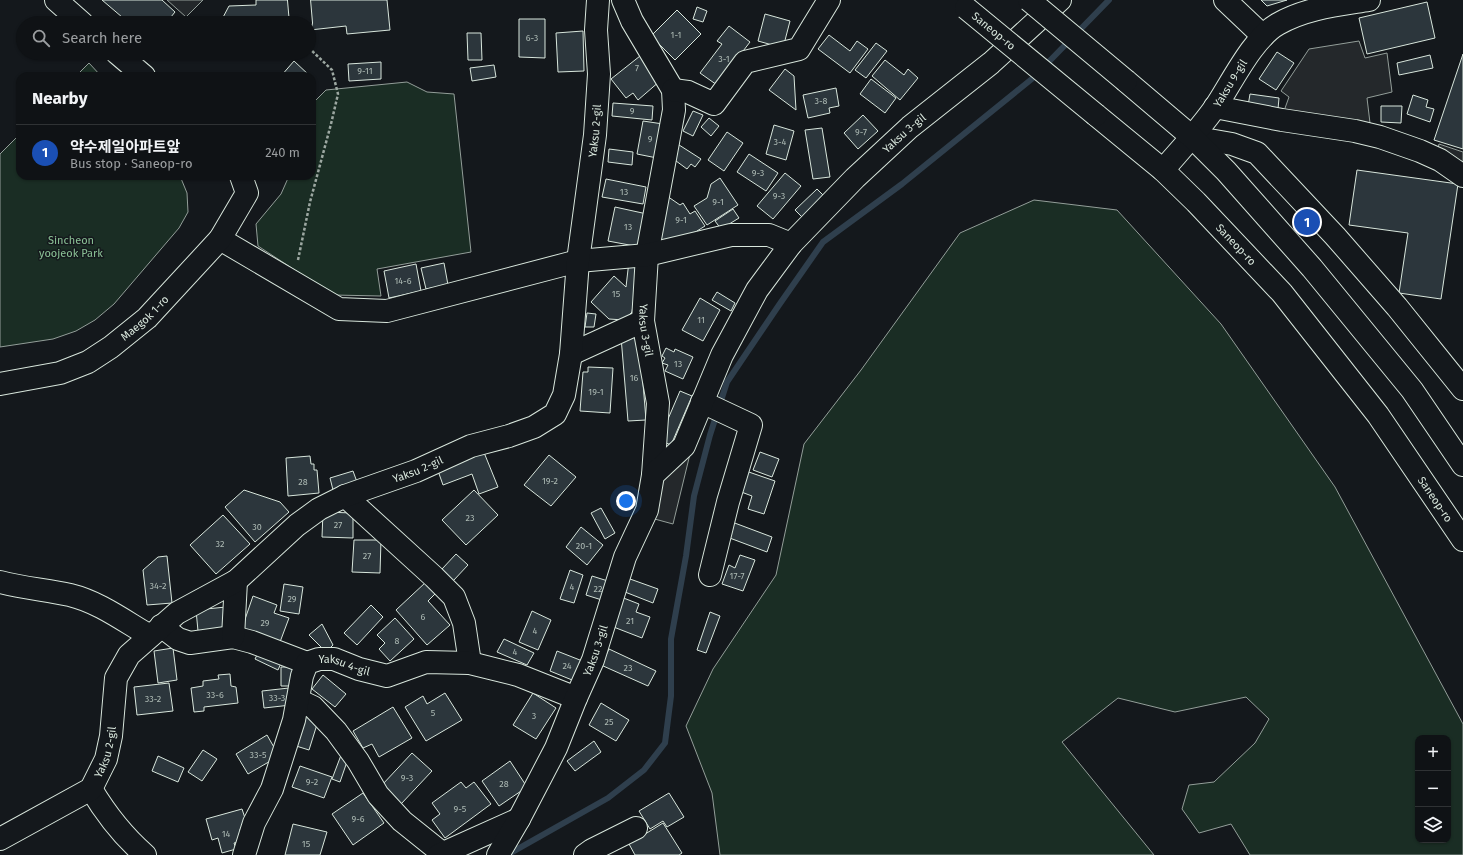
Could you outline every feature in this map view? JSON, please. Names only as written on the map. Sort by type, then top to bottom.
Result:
[{"type":"street","points":[[56,0],[74,16]]},
{"type":"street","points":[[299,0],[300,16]]},
{"type":"street","name":"Yaksu 2-gil","points":[[0,838],[91,789],[106,759],[111,736],[116,678],[129,654],[177,613],[236,581],[297,525],[319,509],[345,496],[416,471],[471,446],[510,436],[534,427],[555,414],[564,395],[571,354],[578,261],[595,135],[599,74],[596,30],[598,0]]},
{"type":"street","name":"Yaksu 3-gil","points":[[498,855],[519,819],[556,748],[593,660],[625,557],[646,510],[653,475],[658,403],[643,321],[647,255],[674,110],[673,90],[632,21],[623,0]]},
{"type":"street","points":[[673,90],[688,92],[714,104],[745,62],[799,50],[829,0]]},
{"type":"street","points":[[1029,0],[1192,137],[1226,171],[1312,268],[1412,390],[1463,465]]},
{"type":"street","name":"Yaksu 3-gil","points":[[653,475],[684,446],[722,355],[757,290],[791,244],[855,178],[910,127],[991,63],[1060,0]]},
{"type":"street","points":[[1225,0],[1263,36]]},
{"type":"street","name":"Yaksu 9-gil","points":[[1163,170],[1192,137],[1215,107],[1248,55],[1263,36],[1277,24],[1302,7],[1324,7],[1369,0]]},
{"type":"street","name":"Saneop-ro","points":[[961,4],[1163,170],[1196,202],[1282,294],[1378,415],[1463,540]]},
{"type":"street","points":[[125,60],[139,72]]},
{"type":"street","points":[[1215,107],[1282,120],[1355,131],[1380,137],[1433,157],[1463,176]]},
{"type":"street","points":[[1192,137],[1232,144],[1256,153],[1335,236],[1397,307],[1463,389]]},
{"type":"street","name":"Maegok 1-ro","points":[[0,384],[60,373],[88,362],[111,347],[147,318],[220,239],[244,184]]},
{"type":"street","points":[[220,239],[339,309],[387,311],[578,261],[647,255],[731,236],[769,235],[791,244]]},
{"type":"street","points":[[571,354],[643,321]]},
{"type":"street","points":[[1442,361],[1463,374]]},
{"type":"street","points":[[702,402],[751,425],[728,502],[710,575]]},
{"type":"street","points":[[345,496],[454,597],[464,623],[470,663]]},
{"type":"street","points":[[233,637],[236,581]]},
{"type":"street","points":[[0,582],[22,588],[70,596],[94,604],[155,631],[190,643],[233,637],[252,642],[307,663]]},
{"type":"street","name":"Yaksu 4-gil","points":[[244,855],[254,823],[272,789],[294,720],[302,676],[307,663],[319,659],[334,659],[359,669],[387,676],[426,662],[470,663],[518,675],[576,698]]},
{"type":"street","points":[[298,700],[313,707],[336,731],[358,761],[378,796],[402,821],[440,854],[519,819]]},
{"type":"street","points":[[91,789],[131,851]]},
{"type":"street","points":[[585,855],[636,828]]},
{"type":"path","points":[[293,282],[310,202],[332,124],[338,94],[332,70],[316,55]]},
{"type":"green space","points":[[89,63],[97,72],[80,72]]},
{"type":"green space","points":[[407,82],[427,92],[454,94],[471,252],[377,269],[381,296],[333,295],[258,246],[256,224],[281,194],[287,180],[316,180],[316,100],[326,90]]},
{"type":"green space","name":"Sincheon yoojeok Park","points":[[16,138],[16,180],[182,180],[187,193],[188,212],[179,228],[114,304],[95,320],[76,331],[53,339],[0,347],[0,154]]},
{"type":"green space","points":[[1034,200],[1117,210],[1221,324],[1335,487],[1463,724],[1463,855],[1250,855],[1231,824],[1199,833],[1182,809],[1189,785],[1214,782],[1255,743],[1269,719],[1246,697],[1175,712],[1118,698],[1062,742],[1154,855],[720,855],[712,793],[686,726],[713,669],[776,575],[804,444],[861,370],[960,233]]},
{"type":"shaded area","points":[[167,0],[203,0],[187,16],[185,16]]},
{"type":"shaded area","points":[[1359,41],[1365,58],[1387,53],[1392,92],[1367,98],[1370,123],[1284,111],[1289,97],[1281,91],[1309,49]]},
{"type":"shaded area","points":[[1439,144],[1463,152],[1463,162],[1438,148]]},
{"type":"shaded area","points":[[690,454],[673,524],[651,518],[660,480]]},
{"type":"building","points":[[102,0],[162,0],[175,12],[172,16],[121,16]]},
{"type":"building","points":[[256,0],[290,0],[291,16],[224,16],[229,6],[256,5]]},
{"type":"building","points":[[307,0],[387,0],[390,30],[347,34],[346,26],[316,29],[316,16],[309,16]]},
{"type":"building","points":[[1261,0],[1287,0],[1267,6]]},
{"type":"building","points":[[1427,2],[1435,38],[1367,54],[1359,18]]},
{"type":"building","points":[[697,7],[707,11],[703,22],[693,19]]},
{"type":"building","points":[[677,10],[701,34],[675,60],[651,36]]},
{"type":"building","points":[[765,14],[790,21],[783,48],[758,41]]},
{"type":"building","points":[[519,19],[545,19],[545,58],[519,57]]},
{"type":"building","points":[[729,26],[750,42],[717,85],[700,73],[722,44],[717,41]]},
{"type":"building","points":[[583,31],[584,71],[558,72],[556,33]]},
{"type":"building","points":[[467,33],[481,33],[482,60],[468,60]]},
{"type":"building","points":[[829,35],[850,51],[857,41],[868,49],[850,73],[818,49]]},
{"type":"building","points":[[876,43],[887,51],[866,78],[855,70]]},
{"type":"building","points":[[1277,52],[1294,63],[1276,90],[1259,79]]},
{"type":"building","points":[[1463,54],[1463,149],[1434,140]]},
{"type":"building","points":[[1430,55],[1433,68],[1399,75],[1397,63]]},
{"type":"building","points":[[640,56],[660,81],[638,100],[633,93],[626,98],[611,79]]},
{"type":"building","points":[[885,60],[904,75],[908,69],[918,78],[900,100],[872,76]]},
{"type":"building","points":[[294,61],[306,72],[284,72]]},
{"type":"building","points":[[381,62],[381,79],[349,81],[348,64]]},
{"type":"building","points":[[494,65],[496,77],[472,81],[470,68]]},
{"type":"building","points":[[785,69],[794,76],[796,110],[769,90]]},
{"type":"building","points":[[871,79],[896,98],[885,113],[860,94]]},
{"type":"building","points":[[836,88],[839,106],[829,108],[830,113],[808,118],[803,95]]},
{"type":"building","points":[[1250,94],[1279,98],[1278,109],[1248,106]]},
{"type":"building","points":[[1413,95],[1428,100],[1426,107],[1434,109],[1430,122],[1407,114]]},
{"type":"building","points":[[613,103],[653,106],[652,120],[612,116]]},
{"type":"building","points":[[1381,106],[1402,106],[1401,123],[1381,122]]},
{"type":"building","points":[[693,111],[703,115],[693,136],[683,131]]},
{"type":"building","points":[[863,115],[878,131],[858,149],[844,133]]},
{"type":"building","points":[[709,118],[719,126],[711,136],[701,127]]},
{"type":"building","points":[[643,121],[663,124],[657,158],[637,154]]},
{"type":"building","points":[[774,125],[794,131],[786,160],[766,154]]},
{"type":"building","points":[[822,128],[830,177],[813,179],[805,130]]},
{"type":"building","points":[[727,132],[743,143],[724,171],[708,160]]},
{"type":"building","points":[[676,143],[701,159],[695,167],[691,164],[687,169],[672,158]]},
{"type":"building","points":[[609,149],[633,152],[632,165],[608,162]]},
{"type":"building","points":[[749,154],[778,173],[766,191],[737,172]]},
{"type":"building","points":[[1357,170],[1458,184],[1441,299],[1399,293],[1408,233],[1349,225]]},
{"type":"building","points":[[785,173],[801,186],[773,219],[757,206]]},
{"type":"building","points":[[720,178],[738,205],[707,225],[694,206],[707,198],[711,184]]},
{"type":"building","points":[[606,179],[646,187],[643,204],[602,197]]},
{"type":"building","points":[[817,189],[824,196],[802,217],[795,210]]},
{"type":"building","points":[[667,196],[680,205],[683,203],[690,214],[695,211],[705,226],[697,231],[697,235],[655,243]]},
{"type":"building","points":[[615,207],[647,214],[640,247],[608,241]]},
{"type":"building","points":[[733,209],[739,218],[721,229],[715,221]]},
{"type":"building","points":[[629,261],[639,262],[632,312],[624,320],[609,319],[591,302],[614,276],[626,287]]},
{"type":"building","points":[[444,263],[448,285],[426,289],[421,268]]},
{"type":"building","points":[[416,264],[421,291],[389,298],[384,271]]},
{"type":"building","points":[[717,292],[735,303],[731,311],[712,300]]},
{"type":"building","points":[[700,298],[720,310],[703,341],[682,330]]},
{"type":"building","points":[[587,313],[596,314],[594,327],[585,327]]},
{"type":"building","points":[[639,335],[646,420],[628,421],[621,337]]},
{"type":"building","points":[[666,348],[674,352],[675,349],[693,357],[683,379],[665,371],[668,365],[662,363],[665,358],[662,356]]},
{"type":"building","points":[[588,367],[613,368],[610,413],[580,411],[583,372],[588,372]]},
{"type":"building","points":[[680,391],[692,396],[671,445],[659,440]]},
{"type":"building","points":[[483,450],[498,487],[479,494],[472,474],[443,485],[437,468]]},
{"type":"building","points":[[760,452],[779,459],[772,477],[753,470]]},
{"type":"building","points":[[549,455],[576,477],[551,506],[524,485]]},
{"type":"building","points":[[310,456],[311,464],[314,464],[314,470],[317,470],[319,493],[288,496],[286,458]]},
{"type":"building","points":[[743,470],[775,481],[764,514],[748,509],[752,496],[736,490]]},
{"type":"building","points":[[353,471],[357,482],[333,490],[330,478]]},
{"type":"building","points":[[244,490],[280,502],[289,512],[255,542],[225,507]]},
{"type":"building","points":[[474,490],[498,515],[466,545],[442,520]]},
{"type":"building","points":[[601,508],[615,533],[605,539],[591,513]]},
{"type":"building","points":[[323,512],[353,513],[353,538],[322,537]]},
{"type":"building","points":[[223,515],[250,544],[216,574],[190,545]]},
{"type":"building","points":[[732,522],[772,537],[767,552],[727,537]]},
{"type":"building","points":[[581,527],[603,545],[587,565],[566,547]]},
{"type":"building","points":[[354,540],[381,540],[380,573],[352,572]]},
{"type":"building","points":[[456,554],[468,565],[453,581],[442,569]]},
{"type":"building","points":[[740,555],[755,560],[743,591],[722,584],[729,565],[735,568]]},
{"type":"building","points":[[167,556],[172,603],[147,605],[143,570],[158,557]]},
{"type":"building","points":[[570,570],[583,575],[574,603],[560,599]]},
{"type":"building","points":[[592,576],[611,582],[605,601],[586,595]]},
{"type":"building","points":[[630,579],[658,589],[653,603],[625,592]]},
{"type":"building","points":[[426,582],[436,593],[428,601],[450,625],[427,645],[396,610]]},
{"type":"building","points":[[284,584],[303,587],[299,614],[280,611]]},
{"type":"building","points":[[253,596],[277,605],[274,613],[289,618],[280,642],[242,628]]},
{"type":"building","points":[[621,597],[639,604],[636,612],[650,617],[642,638],[611,626]]},
{"type":"building","points":[[371,605],[383,617],[357,645],[344,633]]},
{"type":"building","points":[[226,607],[229,628],[198,631],[196,610]]},
{"type":"building","points":[[532,611],[551,620],[538,650],[519,642]]},
{"type":"building","points":[[710,612],[720,616],[706,653],[697,650]]},
{"type":"building","points":[[395,618],[414,639],[390,661],[379,649],[385,643],[377,635]]},
{"type":"building","points":[[322,624],[333,645],[326,652],[309,635]]},
{"type":"building","points":[[504,639],[534,653],[527,665],[497,652]]},
{"type":"building","points":[[173,648],[177,680],[158,683],[154,651]]},
{"type":"building","points":[[609,649],[656,671],[648,686],[601,665]]},
{"type":"building","points":[[557,651],[585,662],[577,682],[550,671]]},
{"type":"building","points":[[257,655],[282,661],[278,670],[255,659]]},
{"type":"building","points":[[281,667],[293,667],[294,686],[281,686]]},
{"type":"building","points":[[230,674],[231,686],[236,687],[238,703],[204,707],[204,711],[194,712],[191,688],[203,686],[203,681],[219,679],[218,675]]},
{"type":"building","points":[[323,675],[346,694],[335,707],[312,689]]},
{"type":"building","points":[[169,683],[173,711],[137,715],[134,687]]},
{"type":"building","points":[[289,688],[291,705],[264,708],[262,691]]},
{"type":"building","points":[[445,693],[462,720],[426,741],[405,707],[423,696],[427,704]]},
{"type":"building","points":[[533,693],[556,708],[536,739],[513,725]]},
{"type":"building","points":[[601,703],[629,720],[616,741],[589,725]]},
{"type":"building","points":[[393,707],[412,738],[379,757],[372,744],[363,748],[353,731]]},
{"type":"building","points":[[303,713],[319,718],[309,750],[293,745]]},
{"type":"building","points":[[267,735],[279,756],[248,774],[236,754]]},
{"type":"building","points":[[594,741],[601,752],[575,771],[567,761]]},
{"type":"building","points":[[203,750],[217,759],[202,781],[188,772]]},
{"type":"building","points":[[343,750],[350,753],[340,782],[332,779]]},
{"type":"building","points":[[412,753],[432,771],[401,804],[382,785]]},
{"type":"building","points":[[158,756],[184,768],[178,782],[152,771]]},
{"type":"building","points":[[510,761],[527,787],[499,806],[482,781]]},
{"type":"building","points":[[300,766],[332,777],[324,798],[292,787]]},
{"type":"building","points":[[461,782],[466,788],[474,782],[491,804],[445,838],[432,820],[440,814],[432,803]]},
{"type":"building","points":[[363,793],[384,823],[353,845],[332,814]]},
{"type":"building","points":[[669,793],[684,817],[667,827],[663,821],[650,829],[639,811]]},
{"type":"building","points":[[242,809],[248,827],[240,829],[243,841],[234,843],[236,849],[222,853],[218,838],[212,840],[206,819]]},
{"type":"building","points":[[663,823],[682,853],[679,855],[635,855],[629,844]]},
{"type":"building","points":[[293,824],[327,832],[320,855],[285,855]]},
{"type":"waterway","points":[[507,855],[608,798],[644,770],[665,743],[671,696],[671,639],[686,556],[694,496],[710,435],[727,382],[823,242],[902,184],[1033,78],[1109,0]]},
{"type":"place","name":"약수제일아파트앞","points":[[1307,222]]}]
